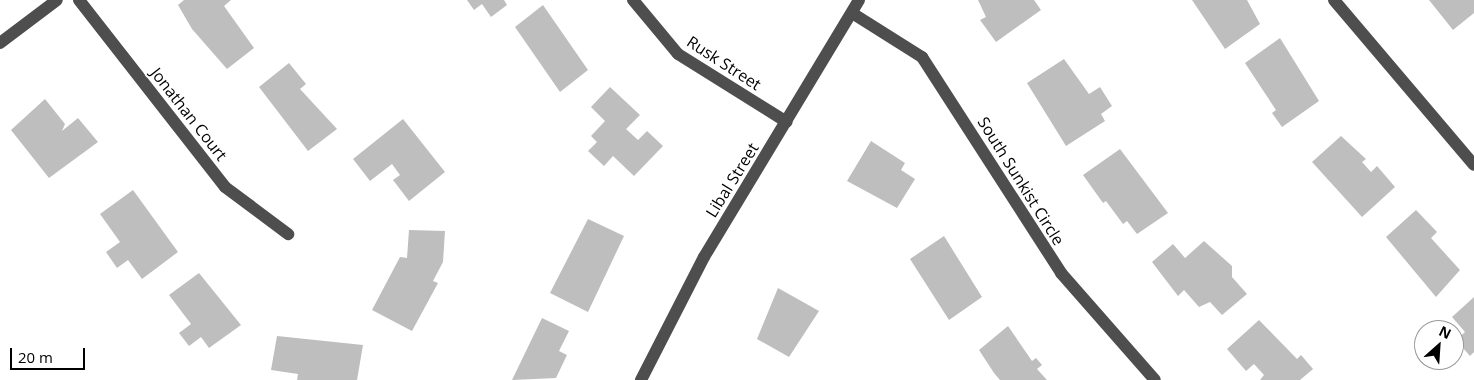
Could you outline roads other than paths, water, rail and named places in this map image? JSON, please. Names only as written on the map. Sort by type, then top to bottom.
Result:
[{"type":"street","points":[[0,43],[57,0]]},
{"type":"street","name":"Jonathan Court","points":[[79,0],[225,187],[288,234]]},
{"type":"street","name":"Rusk Street","points":[[633,0],[678,54],[787,122]]},
{"type":"street","name":"Libal Street","points":[[641,380],[704,257],[787,122],[858,0]]},
{"type":"street","points":[[1334,0],[1429,117],[1474,165]]},
{"type":"street","name":"South Sunkist Circle","points":[[852,12],[922,57],[1061,273],[1155,380]]}]
